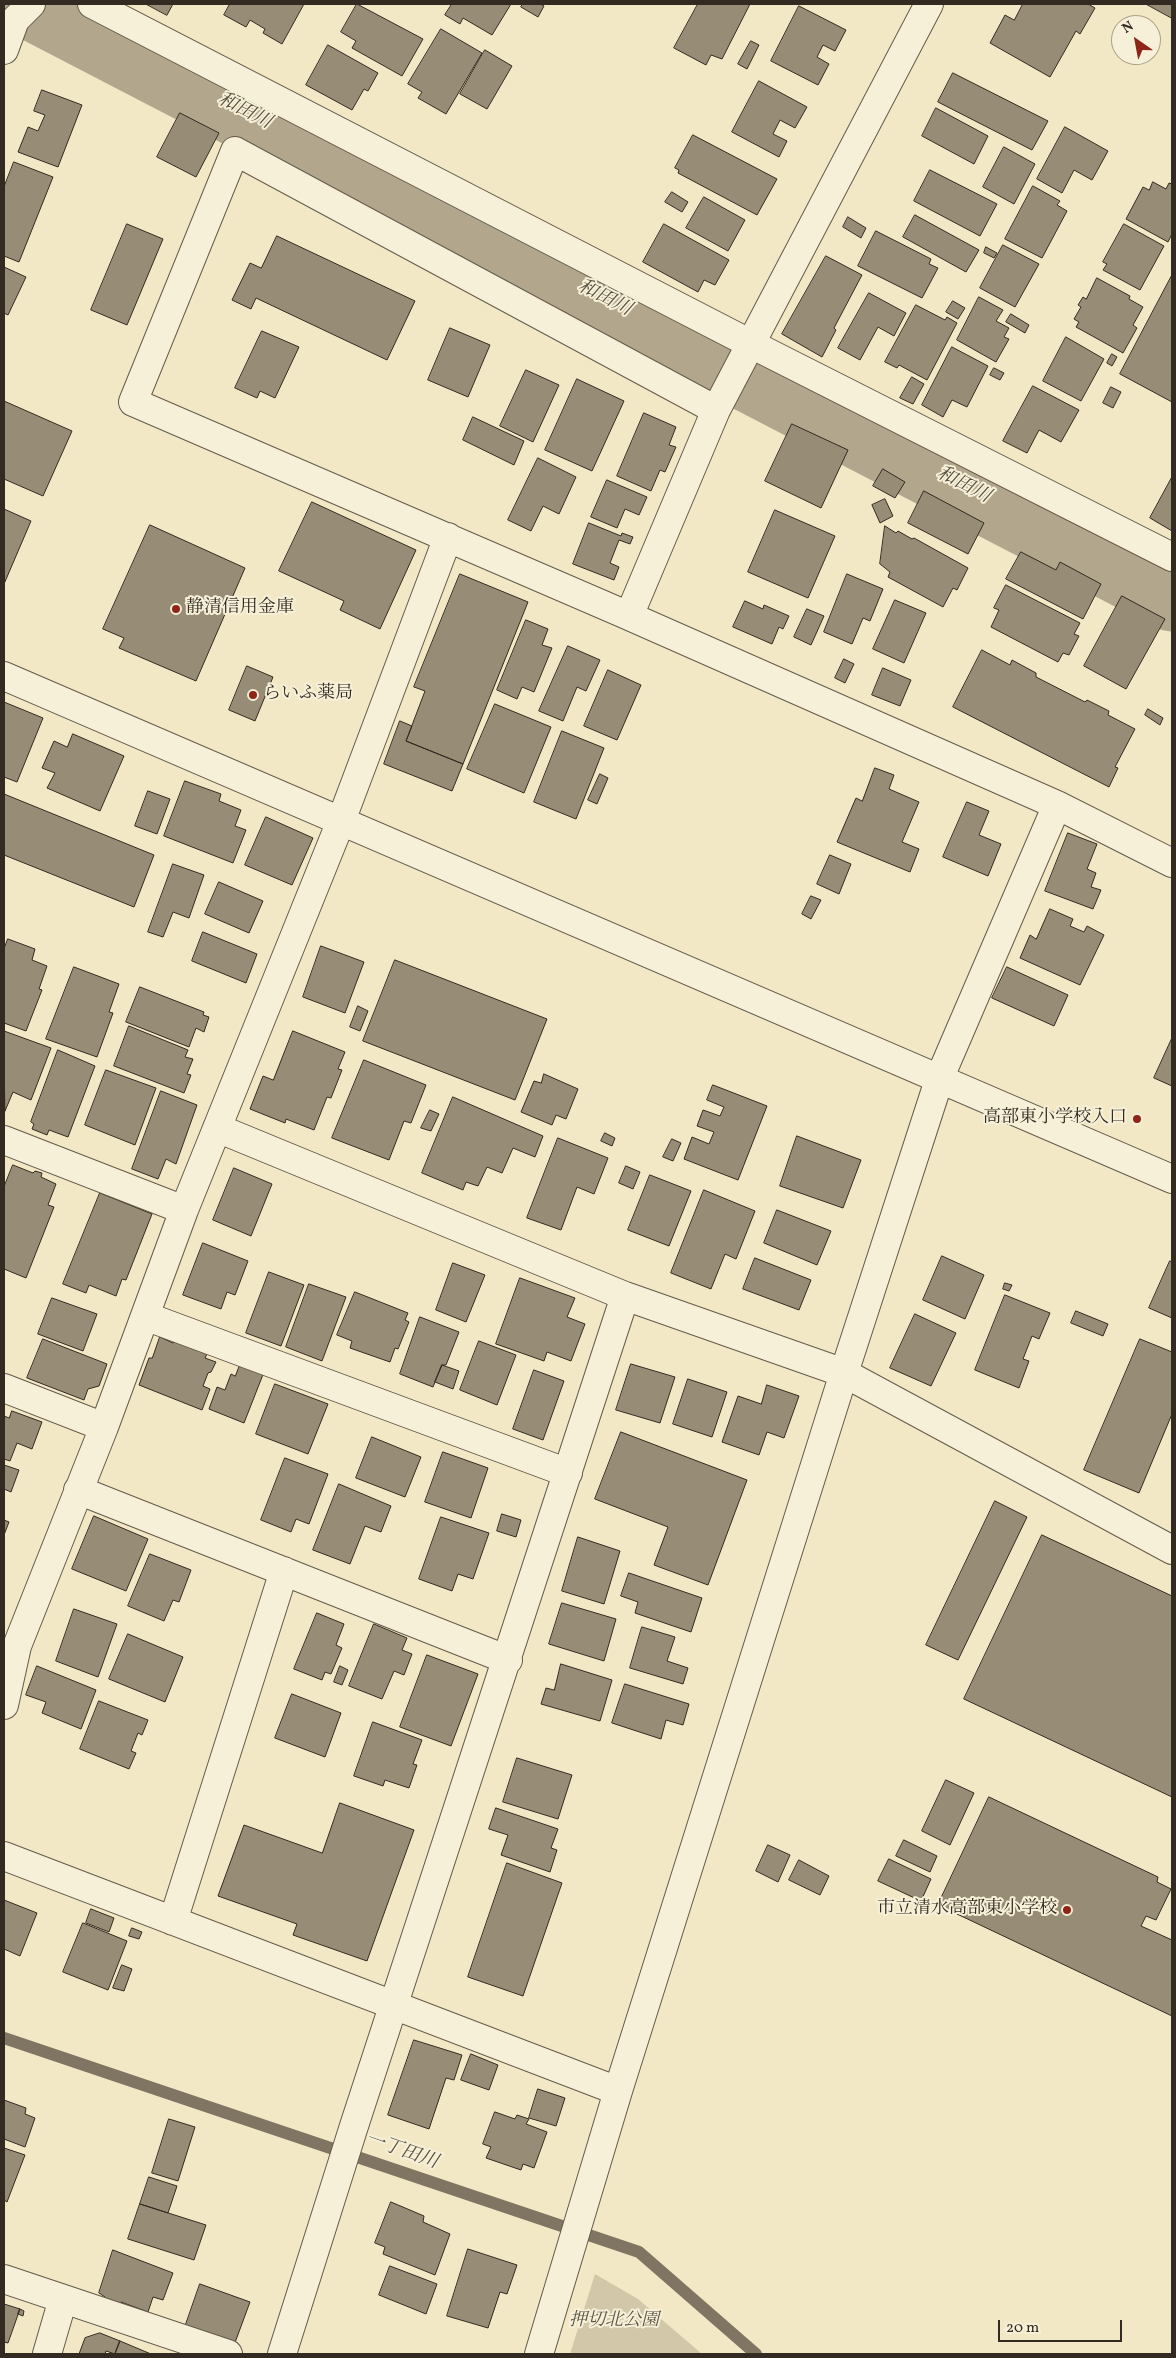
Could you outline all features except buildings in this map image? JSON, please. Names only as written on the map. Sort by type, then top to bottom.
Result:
[{"type":"street","points":[[92,4],[751,344],[1172,557]]},
{"type":"street","points":[[629,616],[716,410],[929,4]]},
{"type":"street","points":[[4,50],[23,12]]},
{"type":"street","points":[[716,410],[235,151],[133,402],[448,537],[1057,805],[1172,863]]},
{"type":"street","points":[[4,1705],[10,1643],[104,1428],[184,1210],[341,821],[448,537]]},
{"type":"street","points":[[4,676],[1172,1179]]},
{"type":"street","points":[[538,2354],[618,2091],[844,1373],[940,1078],[1057,805]]},
{"type":"street","points":[[216,1128],[625,1296],[844,1373],[1172,1550]]},
{"type":"street","points":[[4,1140],[184,1210]]},
{"type":"street","points":[[282,2354],[354,2126],[508,1660],[625,1296]]},
{"type":"street","points":[[145,1316],[568,1472]]},
{"type":"street","points":[[4,1388],[104,1428]]},
{"type":"street","points":[[78,1490],[508,1660]]},
{"type":"street","points":[[173,1921],[284,1571]]},
{"type":"street","points":[[4,1856],[618,2091]]},
{"type":"street","points":[[4,2279],[228,2354]]},
{"type":"street","points":[[47,2354],[63,2299]]},
{"type":"green space","name":"押切北公園","points":[[595,2274],[638,2299],[702,2354],[570,2354]]},
{"type":"waterway","name":"和田川","points":[[35,4],[1172,594]]},
{"type":"waterway","name":"一丁田川","points":[[4,2038],[639,2252],[756,2354]]},
{"type":"place","name":"静清信用金庫","points":[[176,609]]},
{"type":"place","name":"らいふ薬局","points":[[253,695]]},
{"type":"place","name":"高部東小学校入口","points":[[1137,1119]]},
{"type":"place","name":"市立清水高部東小学校","points":[[1067,1910]]}]
